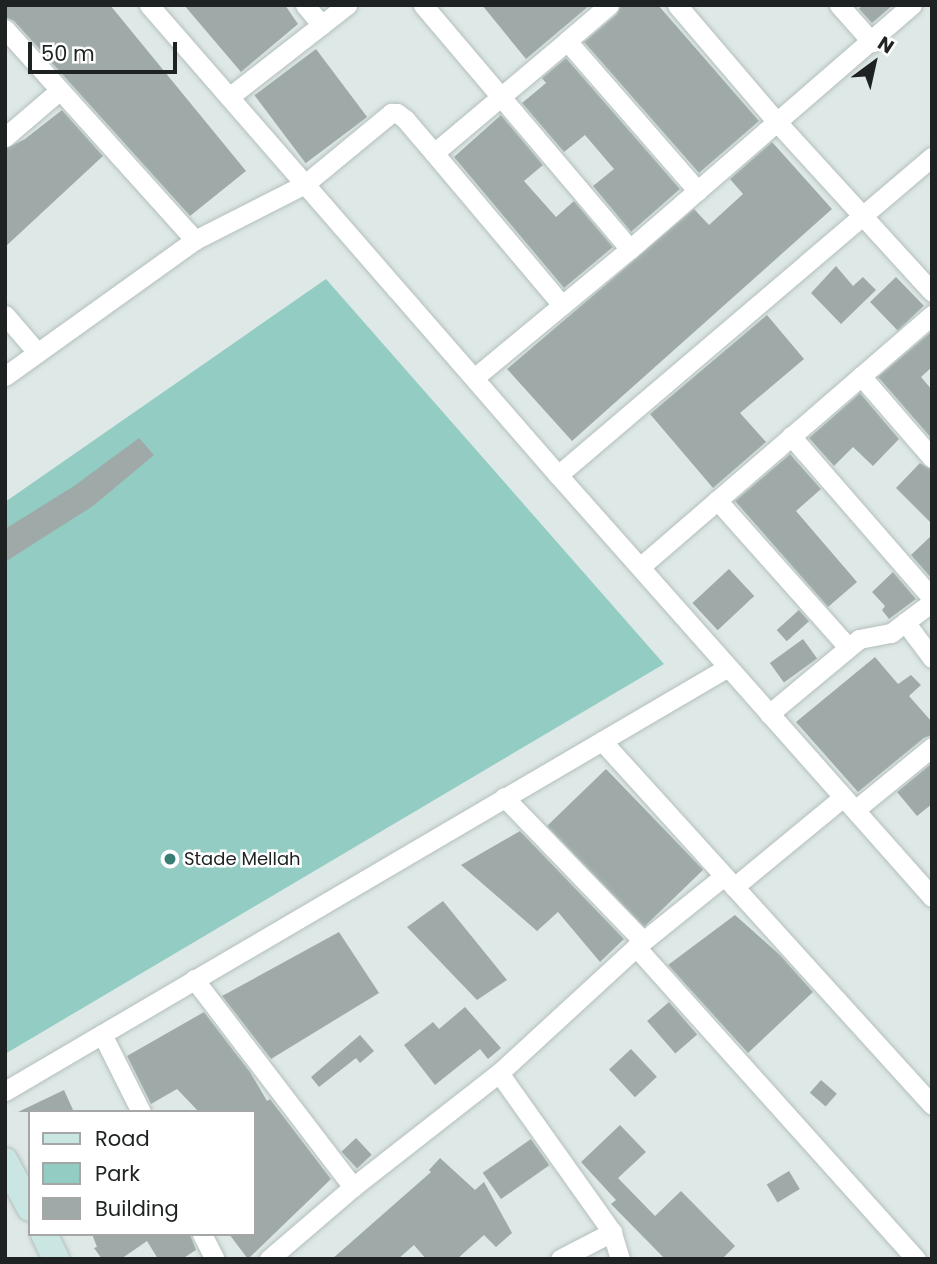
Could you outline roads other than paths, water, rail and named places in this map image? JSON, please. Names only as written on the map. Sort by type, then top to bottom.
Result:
[{"type":"main road","points":[[5,1161],[28,1204]]},
{"type":"main road","points":[[45,1236],[57,1259]]},
{"type":"street","points":[[149,5],[558,475],[932,897]]},
{"type":"street","points":[[305,5],[322,25]]},
{"type":"street","points":[[229,97],[347,5]]},
{"type":"street","points":[[423,5],[630,249]]},
{"type":"street","points":[[434,153],[609,5]]},
{"type":"street","points":[[677,5],[776,121],[932,292]]},
{"type":"street","points":[[839,5],[872,42]]},
{"type":"street","points":[[474,378],[630,249],[912,5]]},
{"type":"street","points":[[5,29],[195,240]]},
{"type":"street","points":[[567,41],[698,191]]},
{"type":"street","points":[[5,137],[60,90]]},
{"type":"street","points":[[5,376],[36,351],[195,240],[305,184],[391,113],[397,113],[405,119],[562,305]]},
{"type":"street","points":[[558,475],[932,157]]},
{"type":"street","points":[[5,315],[36,351]]},
{"type":"street","points":[[640,567],[932,315]]},
{"type":"street","points":[[861,376],[932,458]]},
{"type":"street","points":[[769,714],[859,639],[891,633],[932,600],[791,436]]},
{"type":"street","points":[[717,500],[848,647]]},
{"type":"street","points":[[905,622],[932,658]]},
{"type":"street","points":[[5,1091],[729,667]]},
{"type":"street","points":[[602,741],[932,1105]]},
{"type":"street","points":[[269,1259],[354,1186],[499,1073],[640,944],[729,881],[932,747]]},
{"type":"street","points":[[504,797],[640,944],[918,1259],[932,1249]]},
{"type":"street","points":[[194,979],[354,1186]]},
{"type":"street","points":[[102,1034],[140,1110]]},
{"type":"street","points":[[499,1073],[612,1232],[620,1259]]},
{"type":"street","points":[[560,1259],[612,1232]]},
{"type":"street","points":[[203,1236],[215,1259]]},
{"type":"place","name":"Stade Mellah","points":[[170,859]]}]
